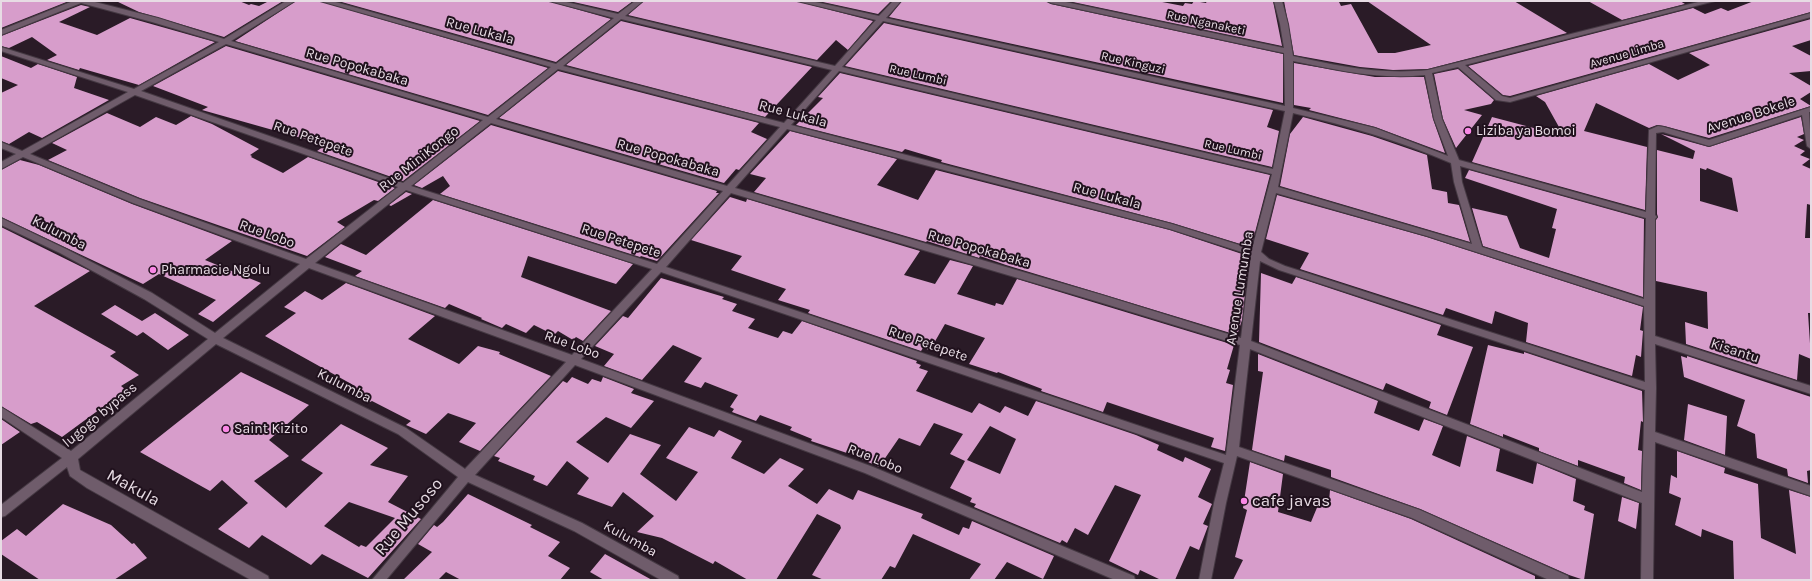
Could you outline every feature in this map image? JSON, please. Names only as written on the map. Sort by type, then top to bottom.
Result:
[{"type":"street","points":[[1,33],[79,1]]},
{"type":"street","name":"Rue Popokabaka","points":[[83,1],[155,20],[224,42],[1102,299],[1245,343],[1648,500]]},
{"type":"street","points":[[1,166],[224,42],[291,1]]},
{"type":"street","name":"Rue Lukala","points":[[324,1],[559,67],[786,125],[1172,227],[1256,253],[1266,261],[1282,268],[1652,388]]},
{"type":"street","name":"Rue Lumbi","points":[[553,1],[1277,173]]},
{"type":"street","name":"Rue MiniKongo","points":[[216,339],[307,264],[559,67],[639,1]]},
{"type":"street","name":"Rue Kinguzi","points":[[801,1],[1289,110],[1372,130],[1420,147],[1455,162]]},
{"type":"street","name":"Rue Musoso","points":[[378,580],[466,476],[659,268],[897,1]]},
{"type":"street","name":"Rue Nganaketi","points":[[1051,1],[1288,54]]},
{"type":"street","name":"Avenue Lumumba","points":[[1205,580],[1220,503],[1232,456],[1256,253],[1277,173],[1289,110],[1288,54],[1284,24],[1278,1]]},
{"type":"street","points":[[1288,54],[1373,75],[1407,75],[1428,72],[1711,1]]},
{"type":"street","name":"Avenue Limba","points":[[1459,64],[1499,98],[1510,100],[1811,15]]},
{"type":"street","name":"Rue Petepete","points":[[1,49],[136,92],[406,186],[1232,456],[1416,514],[1563,580]]},
{"type":"street","points":[[1428,72],[1438,119],[1455,162],[1458,182],[1478,249]]},
{"type":"street","points":[[1808,110],[1811,146]]},
{"type":"street","name":"Avenue Bokele","points":[[1652,217],[1652,132],[1658,129],[1664,130],[1709,143],[1808,110]]},
{"type":"street","name":"Rue Lobo","points":[[1,145],[136,201],[573,360],[869,470],[1129,580]]},
{"type":"street","points":[[1455,162],[1652,217],[1649,304],[1652,388],[1648,435],[1647,580]]},
{"type":"street","points":[[1273,189],[1478,249],[1649,304]]},
{"type":"street","name":"Kulumba","points":[[1,221],[63,251],[142,293],[216,339],[402,432],[466,476],[578,527],[673,580]]},
{"type":"street","name":"lugogo bypass","points":[[1,512],[72,458],[216,339]]},
{"type":"street","name":"Kisantu","points":[[1651,339],[1811,390]]},
{"type":"street","points":[[1,411],[72,458]]},
{"type":"street","points":[[1648,435],[1811,491]]},
{"type":"street","name":"Makula","points":[[72,458],[74,473],[91,484],[263,580]]},
{"type":"building","points":[[1,1],[69,1],[1,28]]},
{"type":"building","points":[[116,1],[239,1],[249,5],[259,6],[269,1],[283,1],[224,37],[139,12]]},
{"type":"building","points":[[296,1],[319,1],[548,68],[488,115],[235,41]]},
{"type":"building","points":[[338,1],[548,1],[611,19],[556,62]]},
{"type":"building","points":[[569,1],[633,1],[618,12]]},
{"type":"building","points":[[644,1],[796,1],[873,21],[848,50],[836,40],[817,60],[628,15]]},
{"type":"building","points":[[818,1],[891,1],[878,14]]},
{"type":"building","points":[[902,1],[1046,1],[1051,4],[1283,54],[1283,103],[889,17]]},
{"type":"building","points":[[1068,1],[1157,1],[1183,6],[1185,3],[1192,4],[1194,1],[1206,3],[1207,1],[1273,1],[1282,46]]},
{"type":"building","points":[[1284,1],[1339,2],[1341,6],[1351,4],[1378,53],[1395,53],[1431,45],[1367,1],[1514,1],[1567,33],[1428,69],[1393,70],[1360,67],[1294,55]]},
{"type":"building","points":[[1588,1],[1680,1],[1685,4],[1622,20]]},
{"type":"building","points":[[1754,1],[1811,1],[1811,12],[1510,96],[1503,95],[1468,66],[1693,8],[1705,14],[1721,8],[1728,11]]},
{"type":"building","points":[[81,5],[90,7],[59,22],[97,35],[130,18],[215,42],[139,85],[80,68],[79,70],[47,60],[57,55],[32,37],[9,48],[1,46],[1,36]]},
{"type":"building","points":[[1811,19],[1811,40],[1792,46],[1811,56],[1811,71],[1789,73],[1811,86],[1811,92],[1800,99],[1811,106],[1709,138],[1664,126],[1657,125],[1649,128],[1596,103],[1584,131],[1647,147],[1645,210],[1472,162],[1492,117],[1564,136],[1545,102],[1536,96],[1649,64],[1678,80],[1710,65],[1689,53]]},
{"type":"building","points":[[621,21],[812,67],[765,117],[566,65]]},
{"type":"building","points":[[884,23],[1273,110],[1267,127],[1279,131],[1272,167],[845,66]]},
{"type":"building","points":[[226,46],[480,121],[403,181],[317,151],[326,145],[202,110],[208,107],[153,86]]},
{"type":"building","points":[[1,56],[31,68],[38,64],[77,77],[74,88],[109,100],[42,138],[29,132],[9,144],[1,141],[1,93],[18,85],[1,78]]},
{"type":"building","points":[[1294,63],[1375,77],[1424,77],[1433,119],[1445,153],[1375,127],[1309,110],[1311,108],[1294,105]]},
{"type":"building","points":[[1458,69],[1494,100],[1491,104],[1464,110],[1482,115],[1456,148],[1443,119],[1434,74]]},
{"type":"building","points":[[558,71],[759,123],[751,132],[767,139],[739,170],[736,169],[724,183],[499,118]]},
{"type":"building","points":[[840,73],[1270,175],[1253,240],[1251,239],[1250,247],[1172,223],[941,162],[942,160],[905,149],[902,152],[796,125],[823,98],[818,97]]},
{"type":"building","points":[[107,113],[140,127],[156,117],[176,125],[191,116],[212,124],[259,149],[250,155],[252,156],[251,157],[283,173],[308,157],[395,188],[378,201],[374,200],[337,222],[345,227],[307,256],[140,198],[48,160],[67,150],[52,143]]},
{"type":"building","points":[[1303,117],[1372,136],[1427,155],[1432,189],[1447,192],[1448,203],[1459,205],[1470,242],[1280,186],[1290,134]]},
{"type":"building","points":[[1801,117],[1804,134],[1797,137],[1804,140],[1794,146],[1805,151],[1800,155],[1810,159],[1802,165],[1811,169],[1811,205],[1807,204],[1805,238],[1811,238],[1811,313],[1808,313],[1811,359],[1799,354],[1797,380],[1686,344],[1685,322],[1708,329],[1707,292],[1656,281],[1656,220],[1658,217],[1657,150],[1693,159],[1695,151],[1661,134],[1709,147]],"holes":[[[1700,168],[1706,170],[1707,168],[1732,178],[1738,212],[1700,201]]]},
{"type":"building","points":[[491,125],[717,191],[716,193],[719,193],[657,261],[440,194],[450,186],[443,176],[422,188],[414,185]]},
{"type":"building","points":[[790,131],[897,159],[877,185],[918,200],[936,170],[1170,230],[1248,256],[1245,268],[1248,269],[1242,320],[1237,335],[980,256],[979,258],[927,241],[926,242],[754,192],[766,178],[750,174]]},
{"type":"building","points":[[20,160],[39,165],[132,204],[232,241],[205,260],[261,283],[213,322],[198,314],[216,300],[159,274],[143,284],[1,217],[1,170]]},
{"type":"building","points":[[1469,170],[1644,219],[1643,297],[1483,246],[1472,208],[1507,216],[1520,248],[1549,258],[1556,229],[1552,228],[1557,209],[1465,178]]},
{"type":"building","points":[[406,192],[412,194],[391,206],[389,205]]},
{"type":"building","points":[[1277,195],[1427,237],[1643,307],[1640,330],[1643,331],[1641,357],[1636,355],[1632,376],[1526,342],[1528,323],[1495,311],[1492,324],[1446,308],[1443,315],[1300,269],[1309,253],[1266,239]]},
{"type":"building","points":[[730,197],[746,202],[747,199],[920,251],[904,275],[935,284],[950,260],[973,266],[957,294],[995,306],[996,303],[1003,305],[1017,279],[1234,345],[1227,369],[1230,370],[1226,383],[1233,385],[1225,451],[1211,447],[1214,438],[1107,402],[1103,412],[1041,391],[1042,389],[998,372],[997,373],[969,364],[985,338],[945,324],[930,350],[923,348],[921,351],[808,313],[810,310],[778,300],[786,289],[731,270],[742,256],[691,240]]},
{"type":"building","points":[[433,200],[633,264],[616,284],[528,256],[521,277],[611,311],[583,341],[576,337],[573,340],[558,331],[554,335],[534,325],[526,333],[506,324],[502,328],[449,304],[445,308],[355,276],[362,271],[325,257],[341,244],[366,255]]},
{"type":"building","points":[[1,227],[90,271],[34,306],[116,352],[110,356],[139,375],[121,386],[126,390],[62,437],[37,422],[31,424],[1,406]]},
{"type":"building","points":[[1261,273],[1292,284],[1296,277],[1441,325],[1437,335],[1473,347],[1447,415],[1429,408],[1431,402],[1386,383],[1383,390],[1259,342]]},
{"type":"building","points":[[661,278],[724,297],[722,299],[737,304],[732,311],[755,319],[748,328],[778,338],[783,331],[792,334],[802,321],[917,361],[916,363],[921,365],[919,368],[928,371],[916,391],[972,413],[979,403],[1000,413],[1005,406],[1028,416],[1036,401],[1136,435],[1159,445],[1157,450],[1183,462],[1185,457],[1211,469],[1198,497],[1212,504],[1203,524],[1208,526],[1199,550],[1190,546],[1175,580],[1161,580],[1140,570],[1138,575],[1109,561],[1141,495],[1115,485],[1088,535],[1075,528],[1067,543],[1062,540],[1060,543],[974,507],[976,504],[970,502],[972,498],[950,488],[965,461],[950,454],[963,434],[934,423],[920,446],[899,438],[879,467],[853,455],[811,441],[812,439],[790,430],[792,427],[760,415],[756,421],[732,412],[734,409],[730,407],[738,395],[705,382],[701,388],[684,382],[702,358],[673,345],[642,380],[604,366],[614,354],[595,346],[623,316],[628,318]],"holes":[[[990,426],[1016,439],[1000,474],[967,460]]]},
{"type":"building","points":[[346,283],[435,316],[408,339],[459,364],[478,346],[500,352],[499,354],[551,376],[480,451],[459,442],[476,423],[448,413],[426,434],[406,425],[411,421],[372,401],[370,402],[350,390],[355,386],[265,336],[296,313],[284,307],[305,291],[322,300]]},
{"type":"building","points":[[115,305],[142,321],[155,313],[189,335],[168,350],[143,332],[137,336],[101,314]]},
{"type":"building","points":[[1488,345],[1524,354],[1524,352],[1642,391],[1643,422],[1641,421],[1638,450],[1642,451],[1641,490],[1624,483],[1625,477],[1578,460],[1578,466],[1539,451],[1539,448],[1503,434],[1503,437],[1470,424]]},
{"type":"building","points":[[1258,354],[1378,401],[1374,413],[1419,431],[1424,419],[1443,426],[1432,455],[1460,467],[1467,436],[1500,449],[1496,471],[1533,484],[1537,463],[1576,479],[1573,501],[1585,506],[1584,510],[1594,514],[1584,580],[1569,575],[1420,509],[1331,477],[1331,470],[1285,455],[1284,461],[1252,450],[1263,372],[1258,371]]},
{"type":"building","points":[[1681,356],[1687,358],[1687,356],[1811,397],[1811,470],[1807,471],[1808,483],[1788,476],[1787,469],[1757,458],[1755,434],[1737,426],[1745,400],[1684,377]]},
{"type":"building","points":[[241,372],[309,405],[269,440],[289,456],[254,481],[286,508],[323,473],[301,460],[341,424],[388,448],[370,465],[408,476],[388,502],[421,519],[368,578],[322,554],[311,565],[262,535],[249,548],[218,529],[248,503],[222,480],[210,491],[140,452]],"holes":[[[349,502],[395,518],[366,547],[361,545],[359,547],[324,526]]]},
{"type":"building","points":[[572,377],[588,384],[592,379],[601,382],[603,377],[634,389],[631,393],[654,401],[631,428],[606,417],[576,442],[608,463],[630,434],[661,445],[640,474],[676,501],[698,472],[666,458],[689,427],[714,437],[719,430],[742,441],[731,458],[764,474],[780,458],[804,469],[788,486],[817,504],[829,489],[853,500],[858,490],[923,514],[921,518],[959,535],[963,527],[969,529],[972,521],[1054,556],[1043,579],[1007,562],[994,580],[969,580],[981,564],[913,534],[895,568],[890,566],[881,580],[824,580],[812,575],[841,528],[840,525],[817,514],[776,580],[748,580],[715,561],[713,564],[662,538],[637,532],[654,516],[623,492],[612,507],[577,494],[589,478],[567,461],[547,486],[533,480],[535,476],[498,461],[500,458],[494,456],[563,381],[567,383]]},
{"type":"building","points":[[1688,404],[1727,416],[1725,455],[1684,440]]},
{"type":"building","points":[[1,419],[20,432],[1,445]]},
{"type":"building","points":[[1677,451],[1725,468],[1724,473],[1758,484],[1761,538],[1796,554],[1789,490],[1811,497],[1811,580],[1734,580],[1733,541],[1702,529],[1701,537],[1675,525],[1681,498],[1669,493],[1671,475],[1677,478]]},
{"type":"building","points":[[1250,462],[1283,474],[1278,512],[1311,522],[1321,498],[1329,502],[1330,490],[1411,519],[1535,576],[1535,580],[1233,580],[1243,560],[1235,557],[1247,510],[1243,508]]},
{"type":"building","points":[[468,494],[532,525],[530,527],[560,542],[548,556],[570,568],[560,580],[461,580],[446,572],[438,580],[403,580],[432,552],[418,544],[434,525],[437,527],[443,522]]},
{"type":"building","points":[[1622,497],[1639,503],[1636,529],[1618,521]]},
{"type":"building","points":[[63,504],[111,525],[132,544],[134,543],[147,558],[114,580],[40,580],[1,554],[1,541],[17,529],[26,536]]},
{"type":"building","points":[[605,554],[652,580],[604,580],[590,572]]},
{"type":"place","name":"Liziba ya Bomoi","points":[[1468,131]]},
{"type":"place","name":"Pharmacie Ngolu","points":[[153,270]]},
{"type":"place","name":"Saint Kizito","points":[[226,429]]},
{"type":"place","name":"cafe javas","points":[[1244,501]]}]
